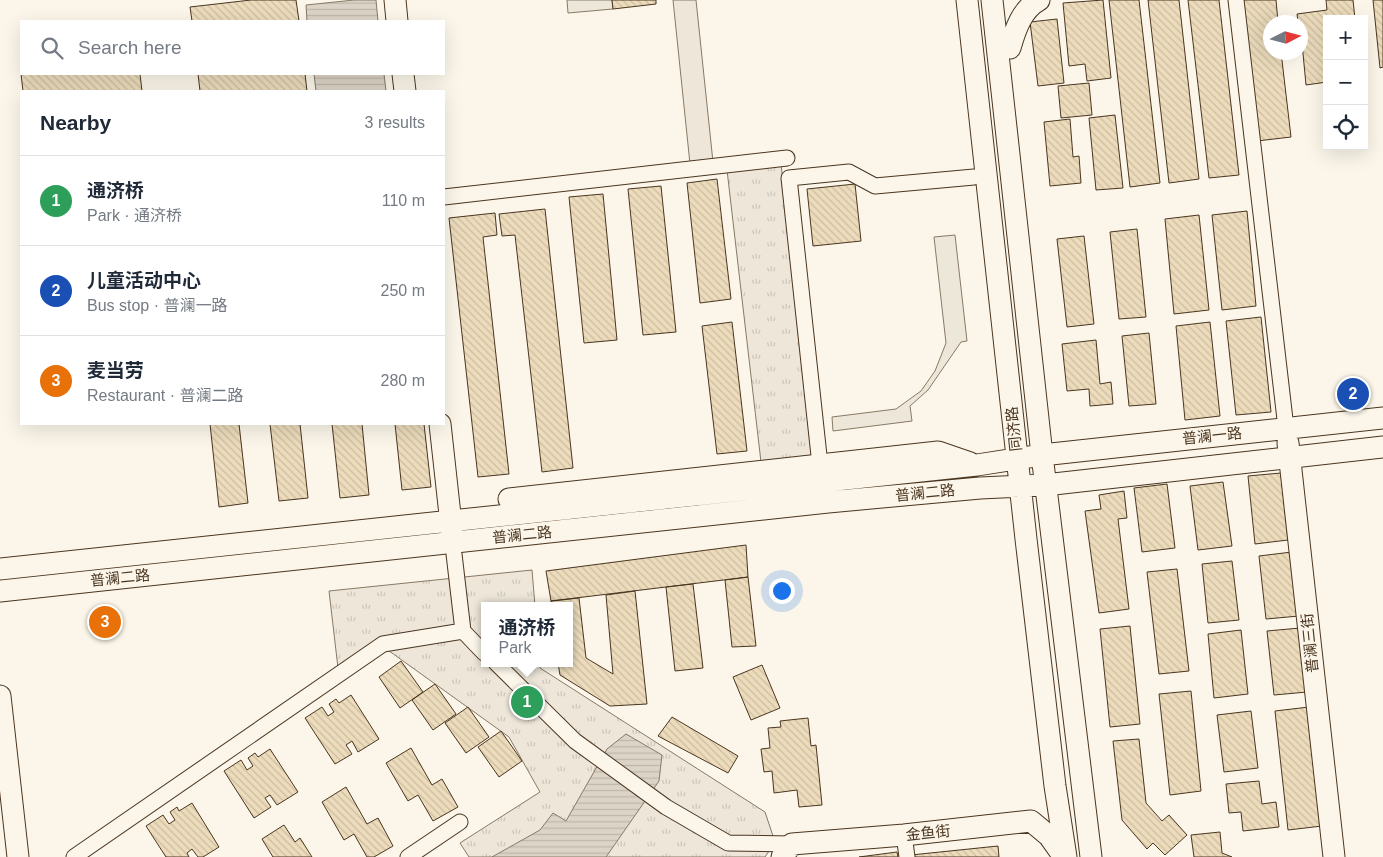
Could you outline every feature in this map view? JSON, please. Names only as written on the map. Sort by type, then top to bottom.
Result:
[{"type":"main road","points":[[395,0],[397,20]]},
{"type":"main road","name":"同济路","points":[[968,0],[1026,539],[1065,857]]},
{"type":"main road","name":"同济路","points":[[992,0],[1042,455],[1091,857]]},
{"type":"main road","points":[[1037,409],[1045,370],[1010,48],[1015,28],[1032,4],[1039,0]]},
{"type":"main road","points":[[995,27],[1010,48]]},
{"type":"main road","points":[[403,75],[405,90]]},
{"type":"main road","name":"普澜一路","points":[[1042,455],[1383,418]]},
{"type":"main road","points":[[0,602],[453,548],[440,425]]},
{"type":"main road","name":"普澜三街","points":[[1286,428],[1334,857]]},
{"type":"main road","name":"普澜一路","points":[[1046,484],[1383,447]]},
{"type":"main road","points":[[0,554],[450,513],[820,465],[938,452],[977,465]]},
{"type":"main road","name":"普澜二路","points":[[0,569],[450,513],[977,465],[1042,455]]},
{"type":"main road","name":"普澜二路","points":[[0,591],[453,548],[980,488],[1046,484]]},
{"type":"main road","points":[[0,696],[7,822],[18,857]]},
{"type":"main road","name":"金鱼街","points":[[787,851],[904,835],[1031,821],[1049,836],[1065,857]]},
{"type":"street","points":[[1236,0],[1286,428]]},
{"type":"street","points":[[445,197],[787,158]]},
{"type":"street","points":[[820,465],[788,178],[849,172],[875,186],[974,177]]},
{"type":"street","points":[[453,548],[463,631],[481,649]]},
{"type":"street","points":[[74,857],[383,644],[463,631]]},
{"type":"street","points":[[500,667],[576,741],[666,806],[728,843],[787,851]]},
{"type":"street","points":[[408,857],[460,822]]},
{"type":"street","points":[[904,835],[907,857]]},
{"type":"green space","points":[[673,0],[696,0],[713,162],[690,164]]},
{"type":"green space","points":[[781,164],[813,455],[761,462],[727,170]]},
{"type":"green space","points":[[532,570],[535,602],[481,602],[481,667],[540,667],[765,812],[775,842],[765,857],[469,857],[460,843],[540,792],[509,737],[378,643],[338,668],[329,591]]},
{"type":"shaded area","points":[[354,0],[376,0],[378,20],[307,20],[306,5]]},
{"type":"shaded area","points":[[567,0],[612,0],[613,9],[568,13]]},
{"type":"shaded area","points":[[314,75],[384,75],[386,90],[316,90]]},
{"type":"shaded area","points":[[955,235],[967,341],[961,342],[928,390],[910,406],[912,421],[833,431],[832,417],[896,409],[921,391],[935,371],[946,343],[934,237]]},
{"type":"shaded area","points":[[626,734],[662,755],[659,781],[606,857],[492,857],[540,830],[553,813],[566,821],[607,749]]},
{"type":"building","points":[[251,0],[296,0],[299,20],[192,20],[190,7]]},
{"type":"building","points":[[612,0],[656,0],[656,4],[613,9]]},
{"type":"building","points":[[1103,0],[1111,78],[1087,81],[1085,64],[1069,66],[1063,3]]},
{"type":"building","points":[[1109,0],[1139,0],[1160,183],[1130,187]]},
{"type":"building","points":[[1148,0],[1179,0],[1199,179],[1169,183]]},
{"type":"building","points":[[1188,0],[1219,0],[1239,175],[1209,178]]},
{"type":"building","points":[[1241,0],[1276,0],[1277,15],[1263,15],[1263,60],[1282,60],[1291,137],[1257,141]]},
{"type":"building","points":[[1326,0],[1353,0],[1355,15],[1323,15],[1323,83],[1306,85],[1304,60],[1308,60],[1308,15],[1297,14],[1327,10]]},
{"type":"building","points":[[1373,0],[1383,0],[1383,67],[1380,68]]},
{"type":"building","points":[[1057,19],[1064,83],[1038,86],[1030,22]]},
{"type":"building","points":[[21,75],[140,75],[142,90],[23,90]]},
{"type":"building","points":[[198,75],[305,75],[307,90],[200,90]]},
{"type":"building","points":[[1089,83],[1092,115],[1061,118],[1058,86]]},
{"type":"building","points":[[1115,115],[1123,188],[1096,190],[1089,118]]},
{"type":"building","points":[[1070,119],[1073,157],[1079,156],[1081,183],[1050,186],[1044,122]]},
{"type":"building","points":[[717,179],[731,299],[700,303],[687,183]]},
{"type":"building","points":[[855,184],[861,241],[813,246],[807,189]]},
{"type":"building","points":[[661,186],[676,332],[643,335],[628,189]]},
{"type":"building","points":[[603,194],[617,340],[584,343],[569,197]]},
{"type":"building","points":[[545,209],[573,468],[542,472],[515,235],[502,236],[499,214]]},
{"type":"building","points":[[1247,211],[1256,306],[1222,310],[1212,215]]},
{"type":"building","points":[[495,213],[497,235],[483,237],[509,474],[478,477],[449,218]]},
{"type":"building","points":[[1199,215],[1209,310],[1174,314],[1165,219]]},
{"type":"building","points":[[1137,229],[1146,317],[1119,319],[1110,232]]},
{"type":"building","points":[[1084,236],[1094,324],[1067,327],[1057,239]]},
{"type":"building","points":[[1261,317],[1271,412],[1236,415],[1226,321]]},
{"type":"building","points":[[732,322],[747,451],[717,454],[702,326]]},
{"type":"building","points":[[1210,322],[1220,416],[1185,420],[1176,326]]},
{"type":"building","points":[[1149,333],[1156,404],[1129,406],[1122,336]]},
{"type":"building","points":[[1096,340],[1100,384],[1111,382],[1113,404],[1090,406],[1089,389],[1067,391],[1062,344]]},
{"type":"building","points":[[210,425],[239,425],[248,503],[219,507]]},
{"type":"building","points":[[270,425],[300,425],[308,498],[279,501]]},
{"type":"building","points":[[332,425],[362,425],[369,495],[340,498]]},
{"type":"building","points":[[395,425],[424,425],[431,487],[402,490]]},
{"type":"building","points":[[1281,473],[1288,540],[1255,544],[1248,476]]},
{"type":"building","points":[[1223,482],[1232,546],[1198,550],[1190,486]]},
{"type":"building","points":[[1167,484],[1175,548],[1142,552],[1134,488]]},
{"type":"building","points":[[1124,491],[1127,518],[1118,519],[1129,609],[1099,613],[1085,511],[1101,509],[1099,495]]},
{"type":"building","points":[[746,545],[748,577],[551,601],[546,571]]},
{"type":"building","points":[[1292,552],[1299,616],[1266,619],[1259,556]]},
{"type":"building","points":[[1232,561],[1239,620],[1208,623],[1202,564]]},
{"type":"building","points":[[1177,569],[1189,671],[1159,674],[1147,572]]},
{"type":"building","points":[[748,577],[756,646],[732,647],[725,580]]},
{"type":"building","points":[[693,584],[703,668],[675,671],[666,587]]},
{"type":"building","points":[[635,591],[647,704],[610,706],[560,675],[559,667],[573,667],[573,602],[551,601],[579,598],[586,658],[613,674],[606,595]]},
{"type":"building","points":[[1130,626],[1140,724],[1110,727],[1100,629]]},
{"type":"building","points":[[1300,628],[1307,692],[1274,695],[1267,631]]},
{"type":"building","points":[[1241,630],[1248,694],[1214,698],[1208,634]]},
{"type":"building","points":[[401,661],[423,692],[400,708],[379,677]]},
{"type":"building","points":[[762,665],[780,708],[751,720],[733,677]]},
{"type":"building","points":[[435,684],[456,714],[433,730],[412,700]]},
{"type":"building","points":[[1191,691],[1201,791],[1170,795],[1159,694]]},
{"type":"building","points":[[351,695],[379,739],[358,752],[352,741],[346,745],[352,754],[335,764],[305,718],[322,707],[328,716],[334,712],[329,704],[336,699],[339,703]]},
{"type":"building","points":[[468,707],[489,737],[466,753],[445,723]]},
{"type":"building","points":[[1309,707],[1322,826],[1288,830],[1275,711]]},
{"type":"building","points":[[1251,711],[1258,768],[1224,772],[1217,715]]},
{"type":"building","points":[[672,717],[738,756],[728,773],[658,736]]},
{"type":"building","points":[[808,718],[811,746],[816,745],[822,805],[799,807],[797,790],[774,793],[772,771],[764,772],[761,749],[770,748],[768,728],[781,727],[780,721]]},
{"type":"building","points":[[501,731],[522,761],[499,777],[478,747]]},
{"type":"building","points":[[1139,739],[1146,803],[1162,821],[1169,815],[1187,835],[1165,855],[1153,843],[1147,849],[1122,820],[1113,741]]},
{"type":"building","points":[[411,748],[432,785],[442,779],[458,807],[433,821],[418,795],[408,801],[386,763]]},
{"type":"building","points":[[270,749],[298,792],[277,805],[270,795],[265,798],[271,807],[254,818],[224,771],[241,760],[247,770],[253,766],[248,758],[255,753],[258,757]]},
{"type":"building","points":[[1259,781],[1262,804],[1276,802],[1279,827],[1243,831],[1241,812],[1229,813],[1226,784]]},
{"type":"building","points":[[346,787],[367,824],[378,818],[393,846],[374,857],[367,857],[354,834],[344,840],[322,802]]},
{"type":"building","points":[[192,803],[219,847],[203,857],[198,857],[192,849],[187,853],[189,857],[166,857],[146,826],[163,815],[169,824],[175,820],[170,812],[177,807],[179,811]]},
{"type":"building","points":[[284,825],[295,842],[300,838],[312,857],[273,857],[262,839]]},
{"type":"building","points":[[1220,832],[1222,853],[1232,857],[1194,857],[1191,835]]},
{"type":"building","points":[[998,846],[999,857],[911,857],[911,855]]},
{"type":"building","points":[[897,852],[898,857],[859,857]]},
{"type":"place","name":"儿童活动中心","points":[[1353,394]]},
{"type":"place","name":"麦当劳","points":[[105,622]]},
{"type":"place","name":"通济桥","points":[[527,702]]}]
